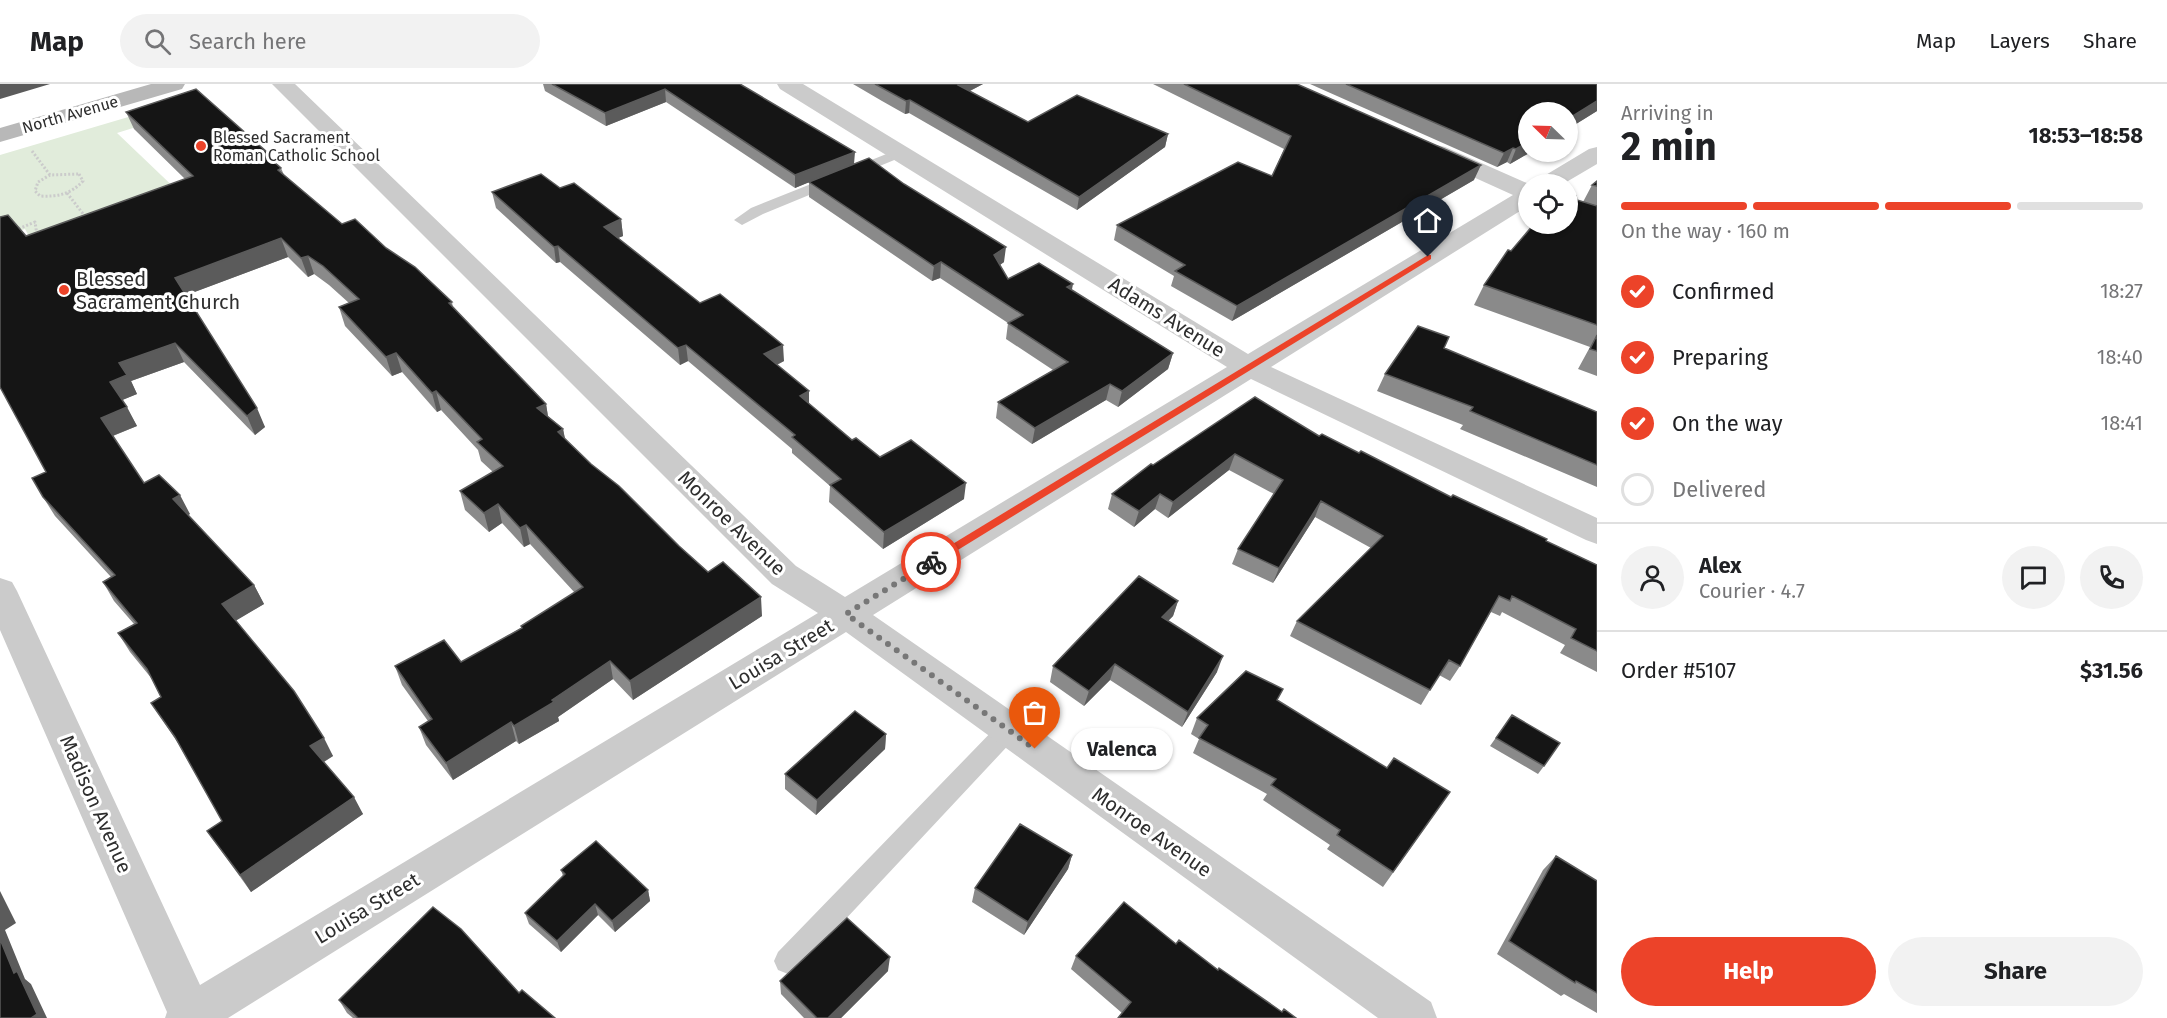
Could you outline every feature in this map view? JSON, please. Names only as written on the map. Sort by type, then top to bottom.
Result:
[{"type":"main road","name":"North Avenue","points":[[0,135],[174,84]]},
{"type":"street","name":"Monroe Avenue","points":[[283,84],[784,575],[846,614],[1415,1018]]},
{"type":"street","name":"Adams Avenue","points":[[788,84],[1248,367],[1597,532]]},
{"type":"street","points":[[1412,141],[1518,190]]},
{"type":"street","points":[[1564,174],[1597,154]]},
{"type":"street","name":"Louisa Street","points":[[190,1017],[1518,201]]},
{"type":"street","name":"Madison Avenue","points":[[0,591],[190,1017]]},
{"type":"lane","points":[[742,220],[757,211],[899,153]]},
{"type":"lane","points":[[788,961],[1008,730]]},
{"type":"path","points":[[79,174],[83,182],[75,190],[67,193],[55,197],[40,196],[35,191],[38,182],[50,175],[79,174]]},
{"type":"path","points":[[67,193],[91,224]]},
{"type":"path","points":[[9,232],[34,222],[38,240]]},
{"type":"green space","points":[[152,110],[162,119],[117,133],[183,196],[34,245],[25,229],[0,237],[0,155]]},
{"type":"building","points":[[552,84],[740,84],[855,152],[795,175],[665,89],[605,113]]},
{"type":"building","points":[[875,84],[959,84],[1028,122],[1077,95],[1168,134],[1079,197],[910,100],[906,101]]},
{"type":"building","points":[[1184,84],[1297,84],[1481,165],[1237,306],[1175,271],[1185,265],[1117,225],[1238,162],[1272,176],[1291,136]]},
{"type":"building","points":[[1346,84],[1597,84],[1597,101],[1578,113],[1578,102],[1518,102],[1518,148],[1504,153]]},
{"type":"building","points":[[196,89],[268,153],[265,154],[281,168],[278,170],[342,224],[355,219],[386,248],[415,267],[452,302],[449,303],[546,404],[537,408],[563,429],[558,432],[591,464],[619,486],[679,546],[708,572],[723,562],[761,597],[630,681],[610,661],[552,700],[554,702],[514,726],[511,722],[446,763],[419,727],[432,719],[395,666],[444,640],[461,662],[522,628],[521,626],[583,587],[526,525],[520,528],[498,504],[484,513],[460,491],[503,466],[477,442],[482,439],[436,391],[432,393],[396,353],[386,357],[339,307],[359,299],[323,266],[308,256],[301,258],[281,238],[175,278],[257,408],[247,416],[175,343],[119,363],[127,375],[110,382],[127,407],[101,418],[144,483],[159,475],[180,495],[173,499],[254,585],[222,604],[294,691],[324,738],[310,746],[354,797],[240,875],[207,831],[222,821],[175,737],[151,703],[161,697],[147,669],[118,633],[137,623],[103,582],[115,575],[43,497],[32,478],[46,472],[0,387],[0,217],[8,215],[26,236],[193,176],[126,112]]},
{"type":"building","points":[[869,158],[904,184],[1006,247],[994,255],[1008,279],[1039,263],[1073,284],[1067,287],[1173,353],[1122,391],[1110,384],[1035,428],[998,402],[1068,362],[1008,323],[1023,315],[941,262],[934,266],[809,182]]},
{"type":"building","points":[[541,174],[560,188],[574,183],[621,219],[604,227],[700,303],[720,294],[783,345],[764,354],[809,391],[800,396],[852,440],[856,438],[880,457],[911,440],[966,483],[884,532],[830,485],[841,479],[792,437],[795,435],[686,345],[678,348],[558,246],[554,247],[492,192]]},
{"type":"building","points":[[1578,200],[1597,206],[1597,325],[1484,285],[1508,250],[1511,251],[1525,234],[1578,234]]},
{"type":"building","points":[[1418,326],[1449,337],[1444,348],[1597,412],[1597,465],[1470,411],[1473,407],[1385,374]]},
{"type":"building","points":[[1597,335],[1597,351],[1590,349]]},
{"type":"building","points":[[1255,397],[1319,436],[1322,434],[1359,453],[1361,451],[1451,497],[1453,495],[1597,565],[1597,651],[1571,638],[1576,629],[1512,596],[1510,601],[1499,596],[1460,666],[1449,660],[1430,690],[1297,621],[1383,536],[1321,501],[1279,568],[1238,549],[1283,480],[1235,454],[1173,502],[1160,494],[1139,511],[1112,494],[1151,464],[1153,465]]},
{"type":"building","points":[[1139,576],[1178,601],[1162,617],[1223,656],[1188,712],[1115,664],[1089,691],[1053,666]]},
{"type":"building","points":[[1246,671],[1283,689],[1277,700],[1387,768],[1394,758],[1450,792],[1393,872],[1337,835],[1340,830],[1271,785],[1276,779],[1199,738],[1208,725],[1197,718]]},
{"type":"building","points":[[855,711],[886,734],[817,800],[785,774]]},
{"type":"building","points":[[1512,715],[1560,743],[1544,766],[1496,738]]},
{"type":"building","points":[[1020,824],[1072,855],[1028,922],[975,888]]},
{"type":"building","points":[[596,841],[648,890],[612,921],[595,904],[557,941],[525,913],[565,874],[561,870]]},
{"type":"building","points":[[1556,856],[1597,881],[1597,993],[1576,981],[1575,983],[1509,941]]},
{"type":"building","points":[[1124,902],[1176,944],[1179,940],[1218,970],[1219,968],[1282,1012],[1284,1009],[1296,1018],[1118,1018],[1131,1002],[1076,956]]},
{"type":"building","points":[[433,907],[461,929],[519,993],[522,990],[555,1018],[358,1018],[339,1000]]},
{"type":"building","points":[[847,918],[890,957],[828,1018],[817,1018],[780,981]]},
{"type":"building","points":[[0,939],[14,973],[17,971],[37,1014],[31,1018],[0,1018]]},
{"type":"way so far","points":[[931,562],[846,614],[1035,749]]},
{"type":"place","name":"Blessed Sacrament Roman Catholic School","points":[[201,146]]},
{"type":"place","name":"Blessed Sacrament Church","points":[[64,290]]},
{"type":"place","name":"Valenca","points":[[1035,749]]},
{"type":"route","points":[[931,562],[1428,257]]}]
